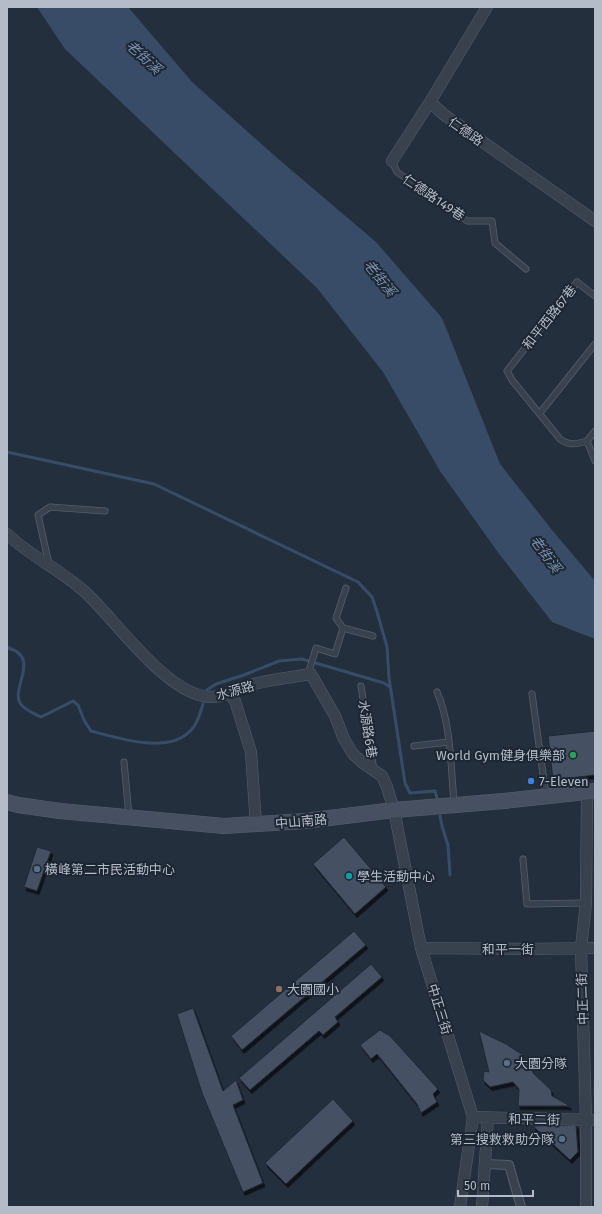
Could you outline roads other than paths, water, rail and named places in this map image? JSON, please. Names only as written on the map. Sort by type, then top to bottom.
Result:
[{"type":"main road","name":"中山南路","points":[[7,802],[60,811],[224,826],[305,821],[394,810],[591,791]]},
{"type":"street","points":[[392,161],[430,102],[487,7]]},
{"type":"street","name":"仁德路","points":[[430,102],[443,114],[595,221]]},
{"type":"street","name":"水源路","points":[[7,534],[85,592],[152,664],[170,679],[200,695],[211,697],[230,694],[254,684],[309,671]]},
{"type":"street","points":[[309,671],[328,702],[344,739],[353,754],[362,763],[382,776],[388,787],[394,810]]},
{"type":"street","points":[[230,694],[236,701],[251,752],[256,824]]},
{"type":"street","name":"中正二街","points":[[586,1207],[591,1120],[581,948],[586,903],[591,791]]},
{"type":"street","name":"中正三街","points":[[394,810],[421,948],[473,1117],[460,1207]]},
{"type":"street","name":"和平一街","points":[[421,948],[595,948]]},
{"type":"street","name":"和平二街","points":[[473,1117],[591,1120]]},
{"type":"street","points":[[482,1207],[488,1118]]},
{"type":"street","points":[[485,1164],[509,1165],[521,1207]]},
{"type":"lane","name":"仁德路149巷","points":[[392,161],[397,172],[467,221],[492,221],[495,243],[526,269]]},
{"type":"lane","name":"和平西路67巷","points":[[540,413],[512,380],[507,371],[577,282],[595,296]]},
{"type":"lane","points":[[595,344],[540,413],[565,444],[575,444],[587,441],[595,431]]},
{"type":"lane","points":[[587,441],[595,461]]},
{"type":"lane","points":[[50,566],[38,515],[50,507],[105,511]]},
{"type":"lane","points":[[346,588],[336,618],[343,628],[373,636]]},
{"type":"lane","points":[[309,671],[316,648],[335,654],[343,628]]},
{"type":"lane","name":"水源路6巷","points":[[361,686],[374,771]]},
{"type":"lane","points":[[437,692],[441,701],[449,742],[454,805]]},
{"type":"lane","points":[[532,694],[546,796]]},
{"type":"lane","points":[[414,746],[449,742]]},
{"type":"lane","points":[[124,762],[129,818]]},
{"type":"lane","points":[[523,859],[527,904],[586,903]]},
{"type":"water","name":"老街溪","points":[[37,7],[128,7],[192,82],[276,157],[376,242],[442,318],[500,464],[552,530],[595,581],[595,639],[552,622],[497,551],[440,471],[383,372],[317,288],[65,49]]},
{"type":"waterway","points":[[7,452],[154,484],[358,582],[372,597],[387,647],[389,678],[405,783],[410,793],[435,791],[437,798]]},
{"type":"waterway","points":[[7,646],[8,648],[18,652],[23,658],[23,673],[18,697],[20,703],[27,710],[41,717],[73,701],[78,705],[84,720],[91,731],[128,740],[155,743],[168,742],[180,739],[192,729],[196,723],[203,704]]},
{"type":"waterway","points":[[207,690],[216,684],[279,661],[302,659],[384,683],[390,687]]},
{"type":"waterway","points":[[440,816],[448,845],[450,875]]},
{"type":"place","name":"World Gym健身俱樂部","points":[[573,755]]},
{"type":"place","name":"7-Eleven","points":[[531,781]]},
{"type":"place","name":"橫峰第二市民活動中心","points":[[37,869]]},
{"type":"place","name":"學生活動中心","points":[[349,876]]},
{"type":"place","name":"大園國小","points":[[279,989]]},
{"type":"place","name":"大園分隊","points":[[507,1063]]},
{"type":"place","name":"第三搜救救助分隊","points":[[562,1139]]}]
